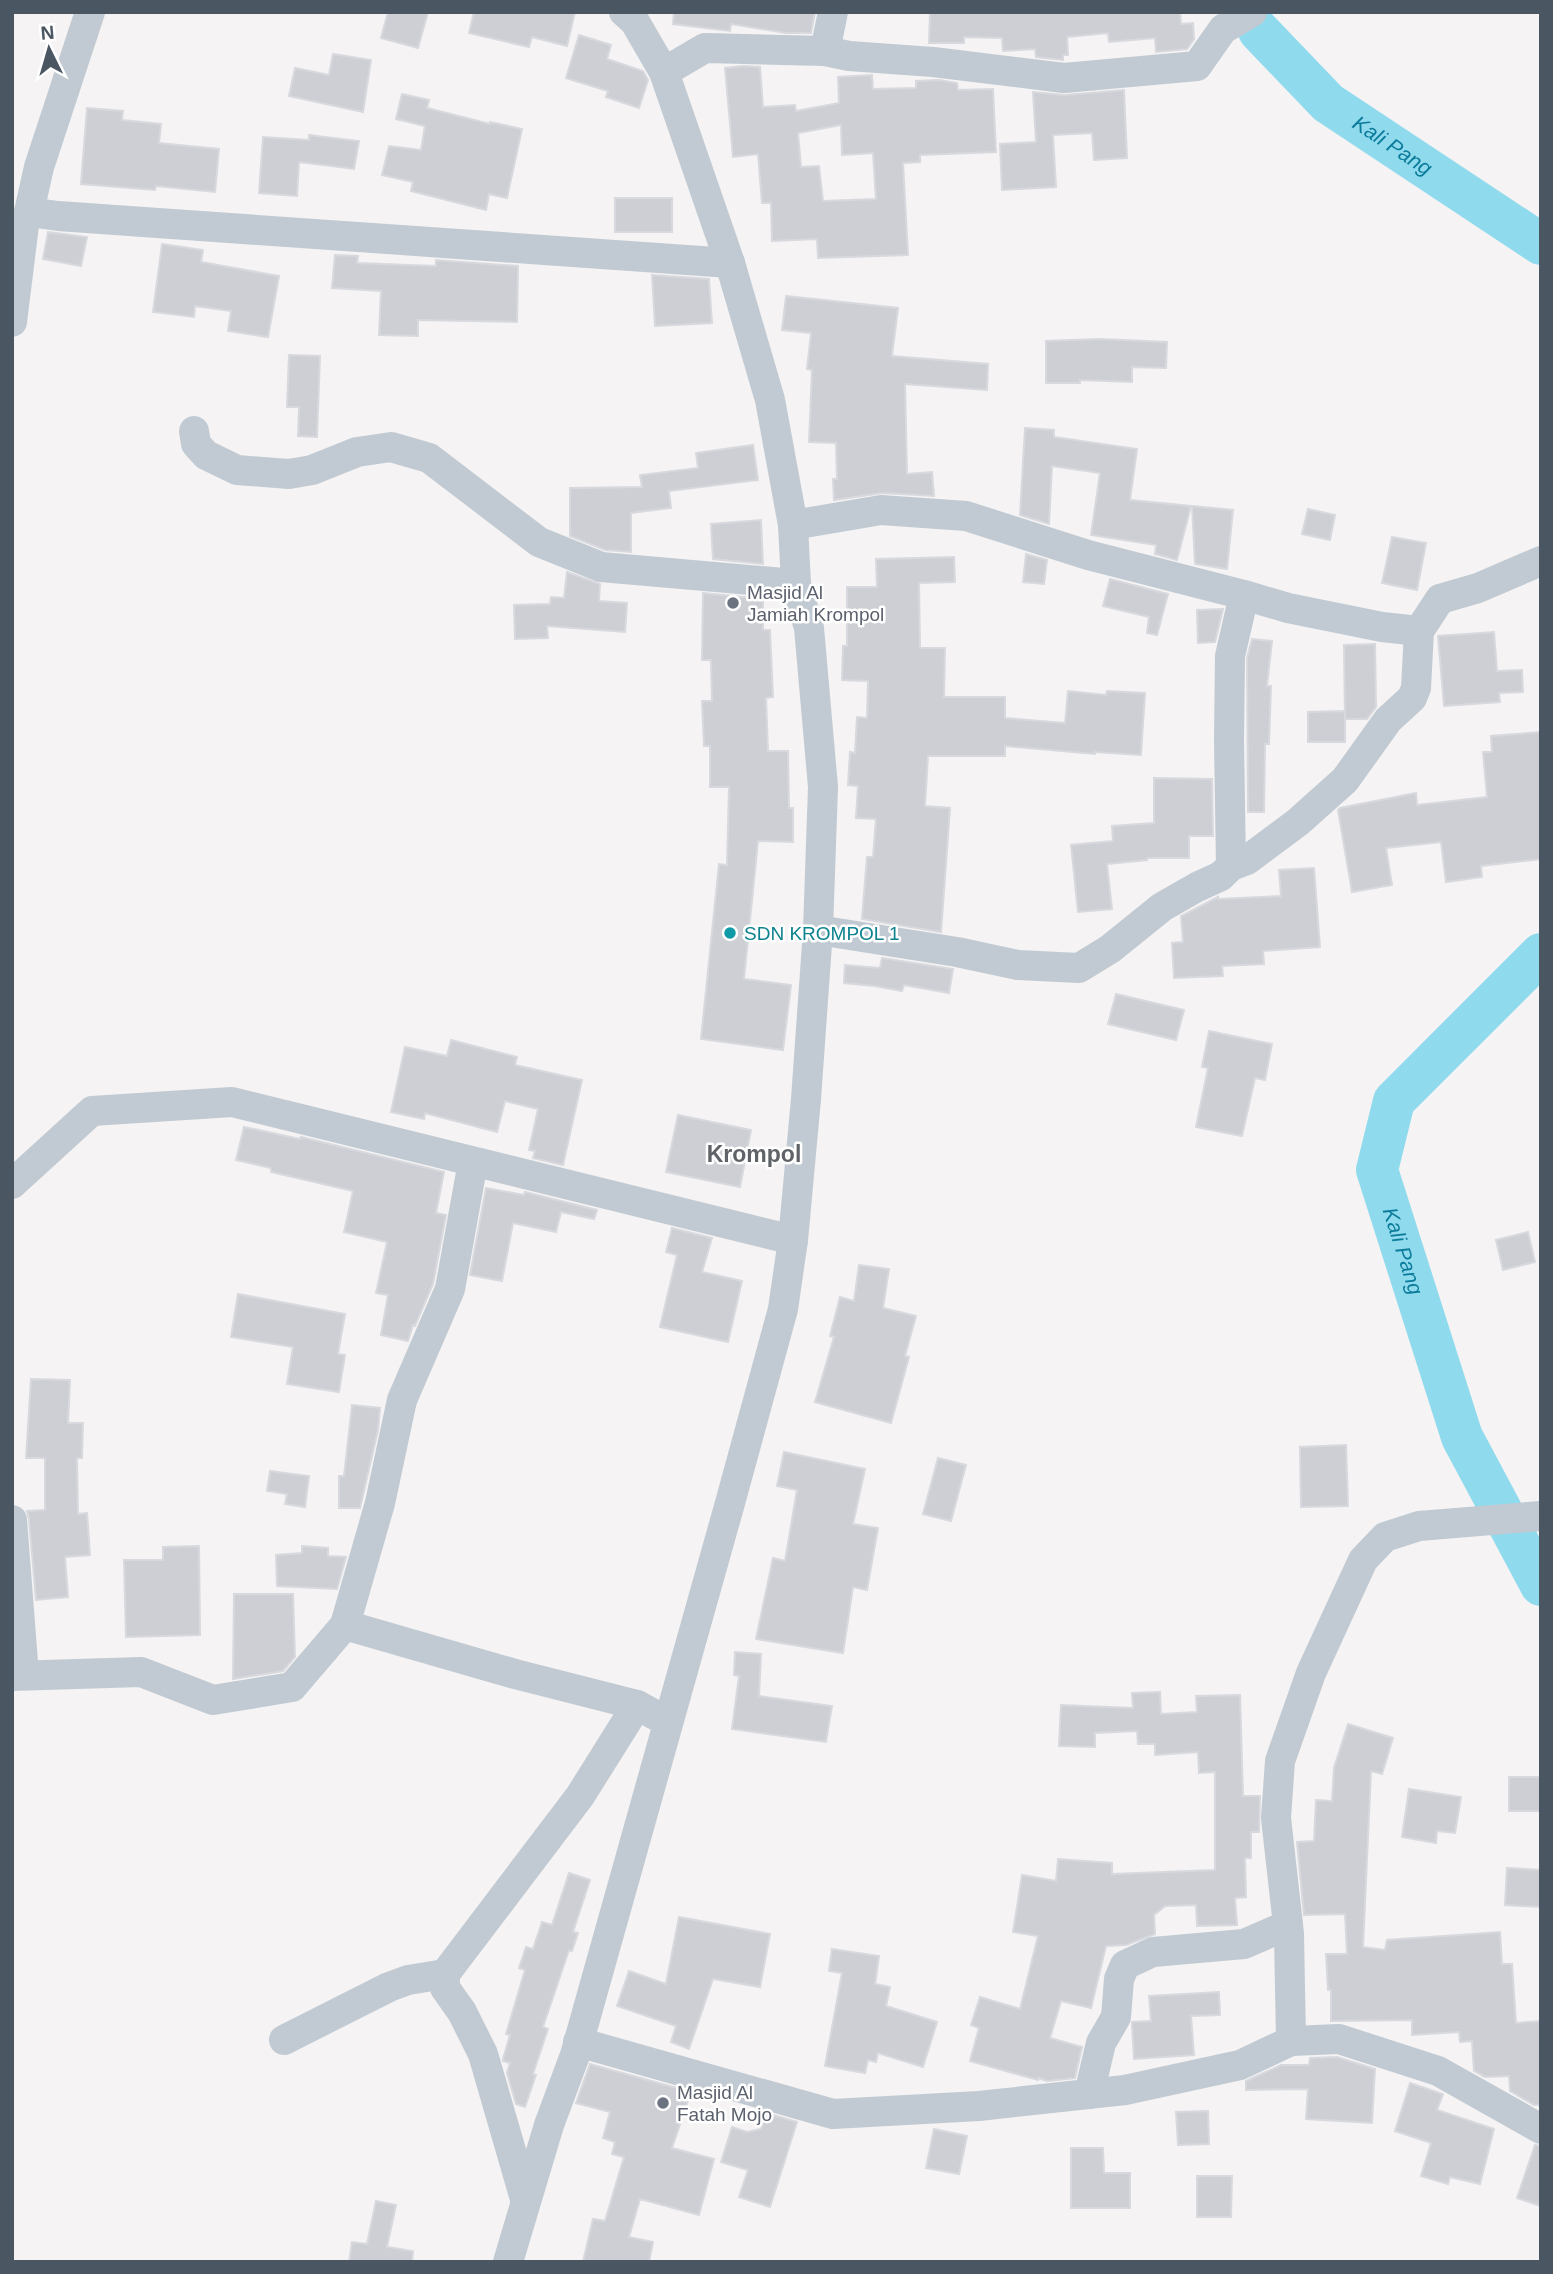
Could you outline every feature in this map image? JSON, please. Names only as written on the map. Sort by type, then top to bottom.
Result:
[{"type":"street","points":[[12,322],[24,225],[39,167],[90,12]]},
{"type":"street","points":[[508,2262],[549,2125],[578,2042],[783,1309],[793,1240],[818,930],[823,787],[809,628],[796,584],[793,525],[770,400],[730,263],[664,72],[635,22],[624,12]]},
{"type":"street","points":[[825,51],[834,12]]},
{"type":"street","points":[[664,72],[705,48],[825,51],[849,57],[933,62],[1064,78],[1197,66],[1223,29],[1252,12]]},
{"type":"street","points":[[29,212],[730,263]]},
{"type":"street","points":[[194,430],[196,444],[206,455],[237,470],[289,474],[312,470],[357,453],[391,447],[429,458],[539,542],[601,567],[796,584]]},
{"type":"street","points":[[793,525],[881,510],[966,516],[1088,555],[1287,608],[1419,631]]},
{"type":"street","points":[[818,930],[957,952],[1018,965],[1079,968],[1110,950],[1162,907],[1221,876],[1230,866],[1247,860],[1288,830],[1345,780],[1388,720],[1412,698],[1416,688],[1419,631],[1440,599],[1478,587],[1541,561]]},
{"type":"street","points":[[1230,866],[1230,656],[1244,595]]},
{"type":"street","points":[[12,1184],[92,1111],[232,1102],[793,1240]]},
{"type":"street","points":[[12,1520],[18,1676],[141,1672],[213,1700],[292,1687],[345,1625],[380,1503],[402,1400],[450,1289],[473,1163]]},
{"type":"street","points":[[1291,2041],[1288,1925],[1276,1818],[1280,1761],[1311,1673],[1363,1560],[1385,1537],[1419,1526],[1541,1516]]},
{"type":"street","points":[[345,1625],[514,1674],[636,1705],[668,1722]]},
{"type":"street","points":[[526,2199],[483,2054],[462,2012],[445,1988],[445,1974],[580,1796],[636,1705]]},
{"type":"street","points":[[1089,2094],[1101,2043],[1116,2017],[1119,1979],[1125,1965],[1153,1952],[1244,1944],[1288,1925]]},
{"type":"street","points":[[284,2040],[389,1987],[408,1980],[445,1974]]},
{"type":"street","points":[[578,2042],[833,2114],[979,2106],[1125,2090],[1240,2065],[1291,2041],[1339,2039],[1438,2071],[1541,2129]]},
{"type":"building","points":[[388,12],[428,12],[418,48],[381,38]]},
{"type":"building","points":[[474,12],[575,12],[567,46],[532,37],[529,47],[469,33]]},
{"type":"building","points":[[674,12],[815,12],[811,33],[786,33],[731,24],[730,31],[673,24]]},
{"type":"building","points":[[930,12],[1180,12],[1181,24],[1193,23],[1194,39],[1187,49],[1156,52],[1155,38],[1109,42],[1108,33],[1067,37],[1068,55],[1063,55],[1063,60],[1036,57],[1035,49],[1003,51],[1002,38],[964,37],[964,43],[929,43]]},
{"type":"building","points":[[579,35],[611,45],[607,59],[643,71],[648,80],[639,108],[606,97],[608,91],[566,78]]},
{"type":"building","points":[[333,54],[371,60],[363,112],[289,96],[295,68],[329,75]]},
{"type":"building","points":[[760,67],[763,107],[795,105],[796,111],[839,103],[838,77],[872,75],[873,89],[916,88],[916,81],[939,80],[957,83],[958,90],[993,89],[996,152],[920,155],[920,162],[903,163],[908,255],[818,258],[817,239],[772,241],[771,203],[762,203],[758,154],[733,157],[725,68]],"holes":[[[841,125],[842,155],[873,153],[876,199],[823,201],[819,166],[801,167],[798,133]]]},
{"type":"building","points":[[1124,90],[1127,158],[1094,160],[1092,133],[1053,135],[1056,187],[1002,190],[1000,144],[1036,142],[1033,92],[1065,95]]},
{"type":"building","points":[[402,94],[429,100],[427,108],[522,129],[507,198],[489,194],[486,210],[411,191],[413,182],[382,175],[389,146],[421,150],[425,126],[396,119]]},
{"type":"building","points":[[87,108],[123,111],[122,120],[161,124],[159,143],[219,149],[215,192],[156,186],[155,190],[81,184]]},
{"type":"building","points":[[309,135],[359,141],[354,169],[299,162],[297,196],[259,193],[263,137],[309,140]]},
{"type":"building","points":[[615,198],[672,198],[672,232],[615,232]]},
{"type":"building","points":[[48,232],[87,237],[81,266],[43,259]]},
{"type":"building","points":[[162,244],[203,250],[201,262],[279,276],[268,337],[228,331],[231,311],[195,306],[194,317],[153,312]]},
{"type":"building","points":[[335,255],[358,256],[357,263],[436,266],[436,260],[518,266],[517,322],[418,320],[418,336],[379,335],[381,291],[332,288]]},
{"type":"building","points":[[652,275],[709,279],[712,323],[655,326]]},
{"type":"building","points":[[786,296],[898,308],[892,356],[988,364],[987,390],[905,384],[907,474],[932,472],[934,496],[882,493],[834,500],[833,479],[837,479],[836,443],[809,442],[812,370],[807,369],[811,333],[782,330]]},
{"type":"building","points":[[1100,339],[1167,342],[1166,368],[1132,367],[1132,382],[1080,380],[1080,383],[1046,383],[1046,341]]},
{"type":"building","points":[[289,355],[320,356],[317,437],[298,436],[299,407],[287,407]]},
{"type":"building","points":[[1025,428],[1054,430],[1054,437],[1137,449],[1130,500],[1191,506],[1177,560],[1155,554],[1156,545],[1091,535],[1100,473],[1052,466],[1049,524],[1020,515]]},
{"type":"building","points":[[753,445],[758,480],[669,491],[671,508],[631,513],[631,552],[605,550],[570,536],[570,488],[642,487],[640,475],[698,468],[696,453]]},
{"type":"building","points":[[1192,506],[1233,510],[1227,569],[1195,564]]},
{"type":"building","points":[[1308,509],[1335,515],[1330,540],[1302,534]]},
{"type":"building","points":[[761,520],[763,564],[713,559],[711,524]]},
{"type":"building","points":[[1392,537],[1426,543],[1417,590],[1382,583]]},
{"type":"building","points":[[1026,554],[1047,560],[1044,584],[1023,582]]},
{"type":"building","points":[[954,557],[955,582],[919,583],[920,648],[945,648],[944,697],[1005,697],[1005,718],[1065,723],[1068,691],[1106,695],[1107,691],[1145,693],[1141,755],[1005,746],[1005,756],[928,756],[925,806],[950,808],[941,932],[862,919],[867,857],[873,857],[876,819],[856,818],[858,786],[848,785],[850,752],[855,753],[857,717],[867,718],[868,681],[842,680],[843,646],[847,646],[847,587],[877,587],[876,559]]},
{"type":"building","points":[[567,572],[600,584],[599,601],[627,603],[625,632],[547,626],[548,638],[515,639],[514,605],[550,604],[551,597],[564,598]]},
{"type":"building","points":[[1110,579],[1168,594],[1157,635],[1147,633],[1149,617],[1103,606]]},
{"type":"building","points":[[703,593],[763,599],[763,630],[770,630],[773,697],[766,698],[768,751],[788,751],[789,808],[793,808],[793,842],[758,841],[744,979],[791,985],[783,1050],[701,1039],[719,864],[727,865],[729,787],[710,787],[710,746],[704,746],[702,701],[712,701],[711,660],[702,660]]},
{"type":"building","points":[[1223,609],[1215,642],[1198,643],[1197,610]]},
{"type":"building","points":[[1494,632],[1497,671],[1522,670],[1523,692],[1499,693],[1500,702],[1444,706],[1438,636]]},
{"type":"building","points":[[1252,639],[1272,641],[1267,686],[1271,686],[1269,744],[1265,744],[1264,812],[1248,812],[1247,658]]},
{"type":"building","points":[[1375,644],[1376,707],[1367,719],[1345,719],[1344,645]]},
{"type":"building","points":[[1345,711],[1345,742],[1308,742],[1308,712]]},
{"type":"building","points":[[1541,732],[1541,859],[1481,866],[1482,877],[1446,882],[1441,842],[1386,848],[1392,885],[1352,892],[1338,810],[1340,808],[1416,793],[1417,805],[1487,797],[1483,752],[1492,752],[1491,736]]},
{"type":"building","points":[[1154,778],[1212,779],[1213,836],[1189,836],[1189,858],[1147,858],[1107,864],[1112,909],[1078,912],[1071,845],[1113,841],[1112,826],[1154,823]]},
{"type":"building","points":[[1314,868],[1320,947],[1263,951],[1264,964],[1222,966],[1223,976],[1174,978],[1172,943],[1183,942],[1181,916],[1218,897],[1281,896],[1279,870]]},
{"type":"building","points":[[882,958],[953,969],[949,993],[904,985],[902,991],[844,983],[845,965],[880,968]]},
{"type":"building","points":[[1116,994],[1184,1010],[1176,1040],[1108,1024]]},
{"type":"building","points":[[1209,1031],[1272,1044],[1265,1080],[1255,1078],[1242,1136],[1196,1127],[1208,1068],[1202,1067]]},
{"type":"building","points":[[451,1040],[517,1057],[515,1065],[582,1080],[563,1165],[533,1158],[535,1151],[529,1150],[538,1109],[505,1101],[497,1132],[425,1113],[424,1119],[391,1112],[405,1047],[447,1056]]},
{"type":"building","points":[[678,1115],[751,1130],[740,1187],[666,1172]]},
{"type":"building","points":[[244,1127],[300,1139],[301,1137],[444,1172],[436,1213],[446,1215],[433,1284],[408,1341],[381,1335],[388,1295],[376,1293],[387,1242],[344,1232],[353,1191],[271,1172],[271,1168],[236,1160]]},
{"type":"building","points":[[486,1188],[524,1195],[525,1192],[597,1210],[594,1219],[561,1212],[556,1232],[513,1223],[502,1281],[470,1275]]},
{"type":"building","points":[[672,1228],[712,1238],[702,1272],[742,1281],[728,1342],[660,1327],[677,1255],[666,1252]]},
{"type":"building","points":[[1528,1232],[1535,1262],[1503,1270],[1496,1240]]},
{"type":"building","points":[[859,1265],[889,1269],[883,1308],[916,1316],[905,1356],[909,1357],[891,1423],[815,1402],[834,1337],[830,1336],[840,1297],[854,1301]]},
{"type":"building","points":[[238,1294],[345,1314],[338,1354],[345,1355],[339,1392],[287,1384],[293,1347],[231,1337]]},
{"type":"building","points":[[31,1379],[70,1380],[68,1423],[83,1423],[82,1458],[77,1458],[78,1514],[87,1513],[90,1555],[65,1557],[68,1597],[36,1600],[27,1511],[45,1510],[45,1458],[26,1458]]},
{"type":"building","points":[[352,1405],[380,1408],[378,1430],[360,1508],[339,1508],[339,1476],[344,1476]]},
{"type":"building","points":[[1346,1445],[1348,1506],[1301,1507],[1300,1447]]},
{"type":"building","points":[[784,1452],[865,1469],[853,1524],[878,1528],[867,1590],[853,1587],[843,1653],[756,1639],[773,1558],[785,1561],[797,1490],[777,1486]]},
{"type":"building","points":[[938,1458],[966,1465],[951,1521],[923,1514]]},
{"type":"building","points":[[270,1471],[309,1476],[305,1507],[285,1504],[287,1494],[267,1491]]},
{"type":"building","points":[[199,1546],[200,1635],[126,1637],[124,1560],[163,1560],[163,1547]]},
{"type":"building","points":[[302,1546],[328,1548],[328,1556],[346,1557],[337,1589],[277,1586],[276,1555],[302,1553]]},
{"type":"building","points":[[234,1594],[293,1594],[295,1657],[283,1671],[233,1679]]},
{"type":"building","points":[[735,1652],[761,1654],[759,1696],[832,1706],[826,1742],[732,1729],[739,1676],[734,1675]]},
{"type":"building","points":[[1160,1692],[1161,1714],[1197,1712],[1196,1696],[1240,1695],[1243,1796],[1260,1796],[1259,1832],[1251,1832],[1251,1858],[1245,1858],[1246,1897],[1235,1898],[1237,1925],[1197,1926],[1196,1905],[1165,1906],[1154,1915],[1155,1934],[1126,1945],[1106,1946],[1091,2008],[1061,2001],[1050,2038],[1082,2047],[1075,2078],[1038,2080],[970,2061],[979,2028],[971,2025],[980,1997],[1020,2009],[1038,1936],[1013,1932],[1022,1875],[1056,1881],[1058,1859],[1112,1863],[1112,1874],[1215,1870],[1215,1772],[1199,1773],[1198,1752],[1155,1755],[1155,1744],[1138,1744],[1137,1731],[1095,1733],[1095,1747],[1059,1746],[1061,1705],[1133,1708],[1132,1693]]},
{"type":"building","points":[[1348,1724],[1393,1738],[1382,1774],[1371,1771],[1363,1947],[1385,1950],[1387,1940],[1500,1932],[1502,1964],[1512,1964],[1516,2023],[1541,2021],[1541,2105],[1534,2105],[1510,2091],[1509,2076],[1485,2077],[1474,2071],[1472,2041],[1460,2042],[1459,2032],[1412,2035],[1412,2020],[1331,2021],[1331,1990],[1328,1990],[1326,1954],[1347,1954],[1345,1914],[1304,1915],[1297,1842],[1314,1841],[1316,1800],[1332,1801],[1334,1768]]},
{"type":"building","points":[[1509,1777],[1541,1777],[1541,1811],[1509,1811]]},
{"type":"building","points":[[1409,1789],[1461,1797],[1455,1833],[1437,1831],[1436,1843],[1402,1837]]},
{"type":"building","points":[[1507,1868],[1541,1870],[1541,1907],[1505,1905]]},
{"type":"building","points":[[569,1873],[590,1880],[573,1932],[578,1933],[572,1951],[569,1950],[543,2027],[548,2029],[525,2107],[516,2104],[507,2073],[510,2063],[503,2061],[510,2035],[506,2034],[525,1970],[519,1968],[526,1947],[533,1949],[542,1922],[552,1925]]},
{"type":"building","points":[[679,1917],[770,1934],[760,1987],[713,1979],[689,2049],[671,2042],[676,2026],[617,2006],[629,1971],[666,1984]]},
{"type":"building","points":[[832,1949],[879,1956],[875,1984],[890,1987],[886,2006],[937,2022],[923,2067],[878,2053],[876,2062],[868,2060],[865,2073],[825,2066],[842,1973],[829,1971]]},
{"type":"building","points":[[1219,1992],[1220,2015],[1191,2016],[1194,2055],[1134,2059],[1132,2022],[1151,2021],[1149,1996]]},
{"type":"building","points":[[1337,2057],[1375,2069],[1372,2123],[1306,2119],[1308,2089],[1246,2090],[1246,2081],[1281,2065],[1309,2065],[1310,2058]]},
{"type":"building","points":[[590,2064],[691,2092],[672,2148],[714,2159],[699,2215],[640,2199],[629,2237],[653,2242],[649,2262],[583,2262],[593,2219],[605,2221],[624,2157],[612,2154],[615,2142],[603,2138],[610,2112],[576,2103]]},
{"type":"building","points":[[1410,2083],[1443,2094],[1437,2110],[1494,2129],[1480,2184],[1450,2177],[1448,2184],[1421,2176],[1431,2143],[1395,2131]]},
{"type":"building","points":[[1208,2111],[1209,2144],[1178,2145],[1176,2112]]},
{"type":"building","points":[[766,2113],[797,2122],[770,2207],[739,2197],[748,2170],[721,2162],[732,2127],[747,2132],[761,2129]]},
{"type":"building","points":[[934,2129],[967,2136],[959,2174],[926,2168]]},
{"type":"building","points":[[1535,2145],[1541,2146],[1541,2206],[1517,2198]]},
{"type":"building","points":[[1071,2148],[1103,2148],[1104,2173],[1130,2173],[1130,2208],[1071,2208]]},
{"type":"building","points":[[1197,2176],[1232,2176],[1231,2217],[1197,2217]]},
{"type":"building","points":[[376,2201],[396,2205],[387,2247],[413,2251],[412,2262],[349,2262],[352,2242],[367,2244]]},
{"type":"waterway","name":"Kali Pang","points":[[1259,31],[1328,103],[1541,244]]},
{"type":"waterway","name":"Kali Pang","points":[[1541,954],[1394,1101],[1377,1170],[1462,1437],[1541,1585]]},
{"type":"place","name":"Masjid Al Jamiah Krompol","points":[[733,603]]},
{"type":"place","name":"SDN KROMPOL 1","points":[[730,933]]},
{"type":"place","name":"Masjid Al Fatah Mojo","points":[[663,2103]]},
{"type":"district","name":"Krompol","points":[[754,1154]]}]
